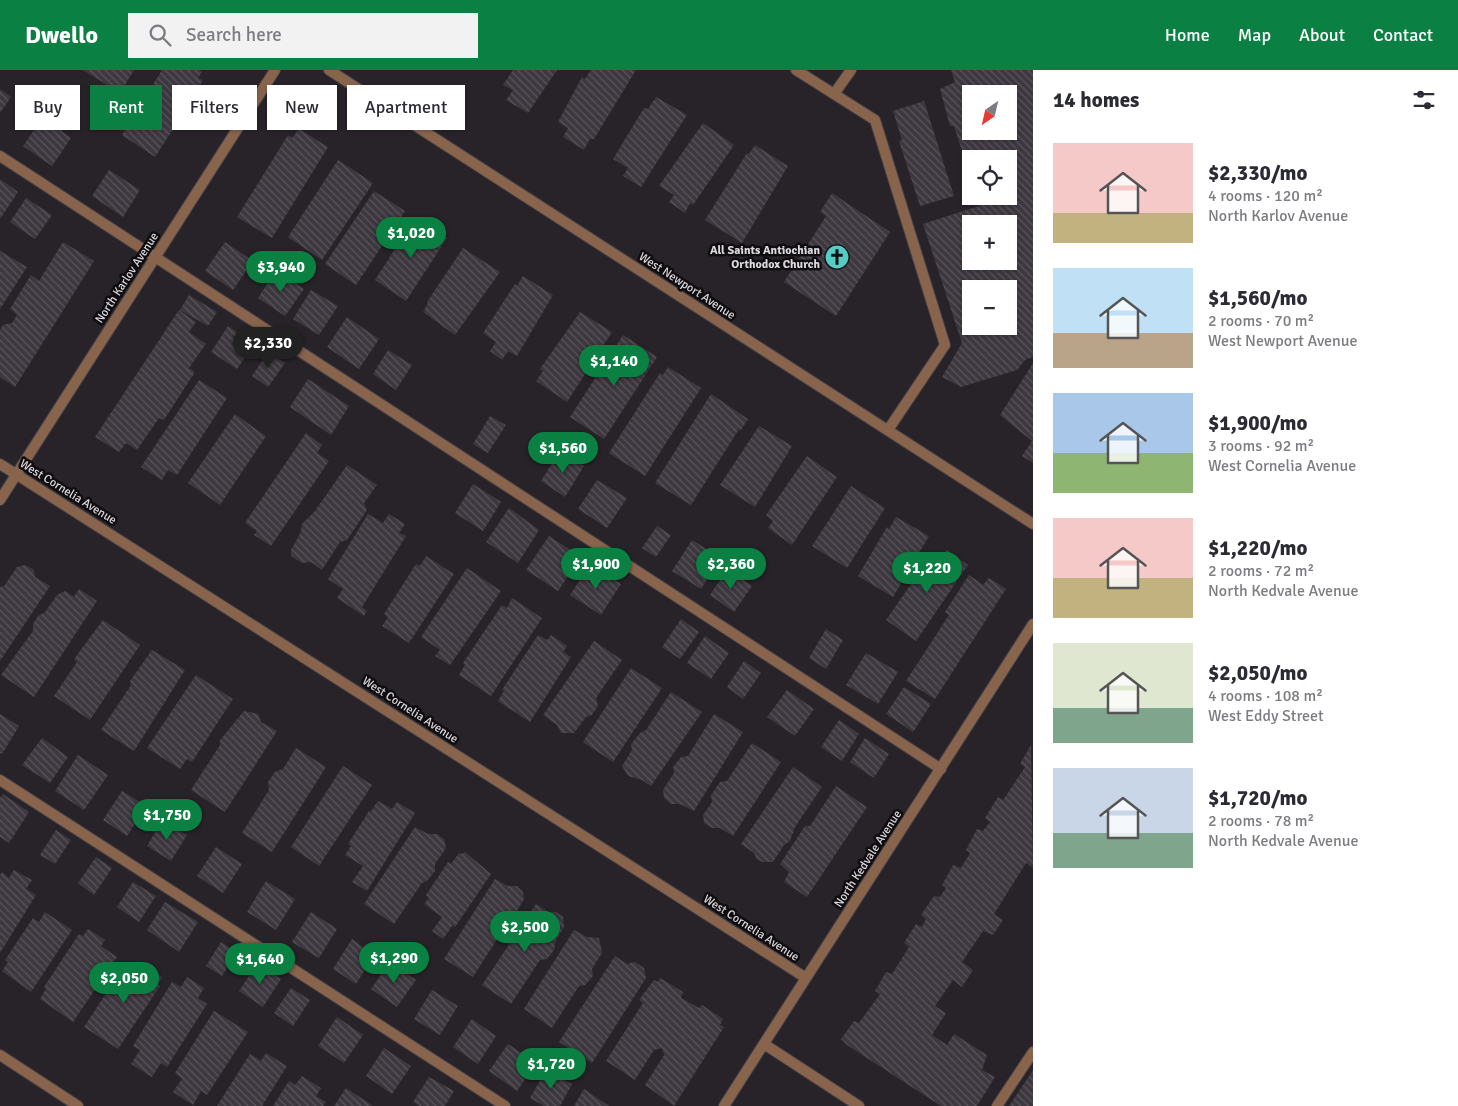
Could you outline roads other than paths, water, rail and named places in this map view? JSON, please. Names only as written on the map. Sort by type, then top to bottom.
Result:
[{"type":"street","name":"North Karlov Avenue","points":[[0,500],[275,70]]},
{"type":"street","name":"West Newport Avenue","points":[[328,70],[1033,524]]},
{"type":"street","points":[[796,70],[875,120],[945,345],[888,430]]},
{"type":"street","points":[[834,94],[851,70]]},
{"type":"street","points":[[0,156],[941,769]]},
{"type":"street","name":"West Cornelia Avenue","points":[[0,464],[806,978]]},
{"type":"street","name":"North Kedvale Avenue","points":[[724,1106],[1032,630]]},
{"type":"street","points":[[0,780],[505,1106]]},
{"type":"street","points":[[764,1044],[859,1106]]},
{"type":"street","points":[[997,1106],[1033,1052]]},
{"type":"street","points":[[0,1056],[78,1106]]},
{"type":"place","name":"All Saints Antiochian Orthodox Church","points":[[837,257]]}]
